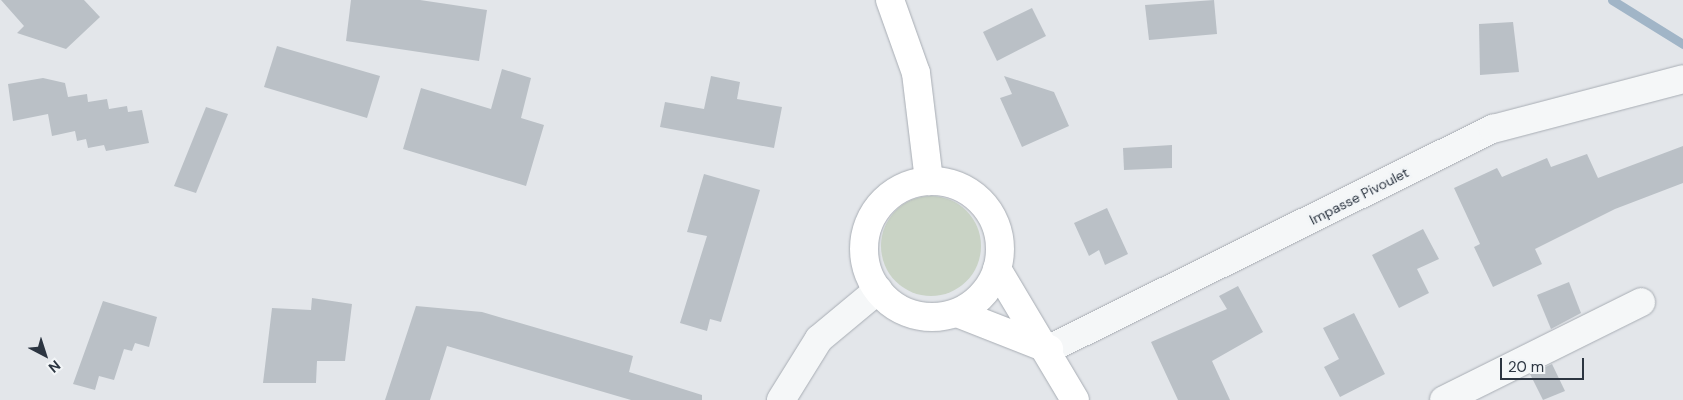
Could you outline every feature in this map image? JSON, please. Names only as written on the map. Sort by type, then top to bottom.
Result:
[{"type":"main road","points":[[890,0],[916,73],[929,181]]},
{"type":"main road","points":[[929,181],[970,192],[986,207],[999,241],[997,269],[974,303],[957,313],[935,317],[914,315],[878,290],[868,272],[866,230],[890,196],[929,181]]},
{"type":"main road","points":[[997,269],[1049,349],[1075,400]]},
{"type":"main road","points":[[957,313],[1049,349]]},
{"type":"street","name":"Impasse Pivoulet","points":[[1049,349],[1493,129],[1683,79]]},
{"type":"street","points":[[781,400],[819,339],[878,290]]},
{"type":"street","points":[[1444,400],[1641,302]]},
{"type":"green space","points":[[931,196],[950,200],[966,211],[977,227],[981,246],[977,265],[966,281],[950,292],[931,296],[912,292],[896,281],[885,265],[881,246],[885,227],[896,211],[912,200]]},
{"type":"building","points":[[1,0],[84,0],[100,17],[66,49],[17,33],[24,26]]},
{"type":"building","points":[[351,0],[420,0],[487,10],[479,61],[346,41]]},
{"type":"building","points":[[1214,0],[1217,34],[1149,40],[1145,5]]},
{"type":"building","points":[[1032,8],[1046,36],[997,61],[983,32]]},
{"type":"building","points":[[1513,22],[1519,72],[1480,75],[1479,24]]},
{"type":"building","points":[[277,46],[380,76],[367,118],[264,87]]},
{"type":"building","points":[[502,69],[531,78],[521,118],[544,125],[526,186],[403,149],[421,88],[491,109]]},
{"type":"building","points":[[711,76],[740,82],[737,99],[782,107],[774,148],[660,127],[665,102],[704,109]]},
{"type":"building","points":[[1004,76],[1054,92],[1069,126],[1022,147],[1000,98],[1012,94]]},
{"type":"building","points":[[43,78],[65,83],[68,97],[87,94],[88,102],[107,99],[109,109],[127,106],[128,112],[142,110],[149,143],[106,151],[104,145],[88,148],[86,139],[77,141],[75,131],[52,136],[48,114],[13,121],[8,84]]},
{"type":"building","points":[[206,107],[228,114],[196,193],[174,186]]},
{"type":"building","points":[[1172,145],[1172,168],[1124,170],[1123,148]]},
{"type":"building","points":[[1683,146],[1683,183],[1615,209],[1535,249],[1542,264],[1493,287],[1474,247],[1480,244],[1454,188],[1497,168],[1502,177],[1547,158],[1551,167],[1587,154],[1598,178]]},
{"type":"building","points":[[704,174],[760,190],[721,322],[710,319],[707,331],[680,323],[707,236],[687,232]]},
{"type":"building","points":[[1107,208],[1128,254],[1105,265],[1099,250],[1089,256],[1074,223]]},
{"type":"building","points":[[1423,229],[1439,259],[1417,269],[1429,293],[1399,308],[1372,255]]},
{"type":"building","points":[[1569,282],[1581,313],[1551,329],[1537,295]]},
{"type":"building","points":[[1238,286],[1263,332],[1212,361],[1230,400],[1178,400],[1151,342],[1227,309],[1219,296]]},
{"type":"building","points":[[312,298],[352,304],[345,361],[317,361],[316,383],[263,383],[272,308],[311,310]]},
{"type":"building","points":[[103,301],[157,317],[149,347],[135,343],[132,351],[124,349],[114,380],[99,376],[95,390],[73,384]]},
{"type":"building","points":[[416,306],[482,312],[633,356],[629,372],[702,395],[702,400],[631,400],[447,346],[430,400],[385,400]]},
{"type":"building","points":[[1354,313],[1385,374],[1340,397],[1324,367],[1339,359],[1323,328]]},
{"type":"building","points":[[1552,364],[1565,391],[1543,400],[1530,374]]},
{"type":"waterway","points":[[1612,0],[1683,44]]}]
